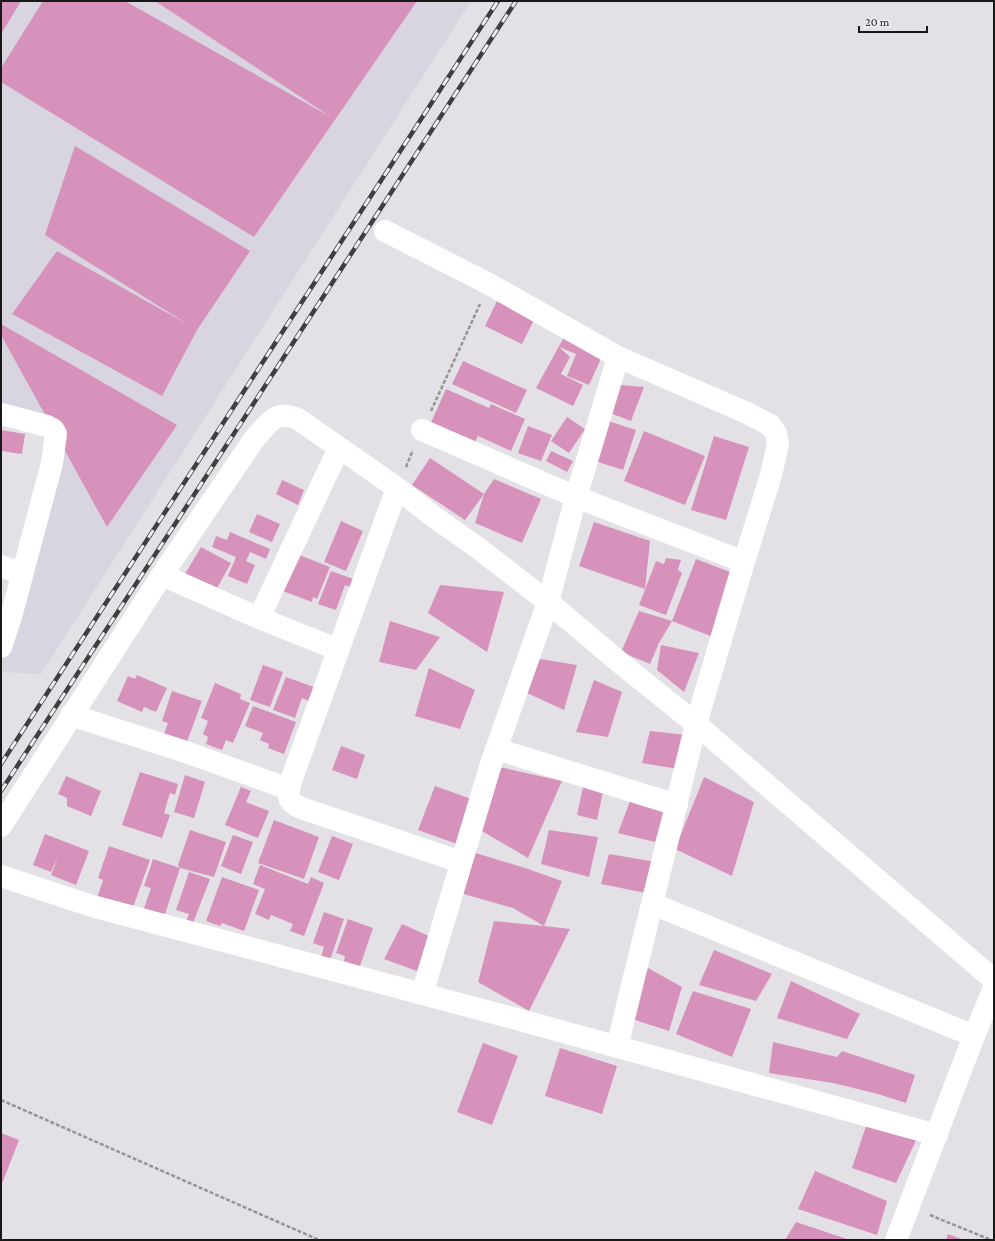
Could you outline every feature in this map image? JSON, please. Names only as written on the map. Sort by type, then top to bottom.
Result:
[{"type":"street","points":[[385,231],[489,284],[618,357],[747,414],[770,426],[776,433],[778,444],[771,475],[696,724],[618,1047]]},
{"type":"street","points":[[422,994],[496,749],[548,602],[576,497],[618,357]]},
{"type":"street","points":[[1,414],[47,426],[53,429],[56,434],[52,463],[1,647]]},
{"type":"street","points":[[1,826],[162,575],[255,438],[272,420],[278,416],[290,416],[298,419],[397,488],[548,602],[696,724],[994,980]]},
{"type":"street","points":[[422,430],[576,497],[744,562]]},
{"type":"street","points":[[259,618],[339,448]]},
{"type":"street","points":[[397,488],[288,789],[289,799],[294,806],[461,862]]},
{"type":"street","points":[[1,566],[22,574]]},
{"type":"street","points":[[162,575],[259,618],[339,650]]},
{"type":"street","points":[[72,715],[183,751],[288,789]]},
{"type":"street","points":[[496,749],[677,805]]},
{"type":"street","points":[[1,876],[92,906],[618,1047],[937,1135]]},
{"type":"street","points":[[653,904],[974,1036]]},
{"type":"street","points":[[896,1240],[974,1036],[994,988]]},
{"type":"path","points":[[397,488],[489,284]]},
{"type":"path","points":[[1,1100],[319,1240]]},
{"type":"path","points":[[909,1206],[991,1240]]},
{"type":"shaded area","points":[[1,1],[471,1],[41,674],[1,672],[1,643],[53,430],[1,420]]},
{"type":"building","points":[[1,1],[21,1],[1,34]]},
{"type":"building","points":[[43,1],[125,1],[331,117],[155,1],[417,1],[254,237],[1,82],[1,68]]},
{"type":"building","points":[[75,146],[250,251],[197,330],[162,396],[12,314],[57,251],[189,325],[45,235]]},
{"type":"building","points":[[497,301],[534,320],[522,344],[485,326]]},
{"type":"building","points":[[1,324],[177,425],[107,527],[1,335]]},
{"type":"building","points":[[564,337],[603,354],[589,385],[567,376],[576,354],[559,347],[570,357],[561,374],[583,385],[573,406],[536,388]]},
{"type":"building","points":[[463,361],[527,390],[516,413],[452,384]]},
{"type":"building","points":[[621,385],[644,387],[631,421],[610,413]]},
{"type":"building","points":[[446,389],[489,408],[491,404],[525,419],[511,451],[478,436],[473,446],[429,427]]},
{"type":"building","points":[[567,417],[585,429],[569,453],[551,441]]},
{"type":"building","points":[[605,420],[636,430],[623,470],[592,460]]},
{"type":"building","points":[[528,426],[552,435],[541,461],[518,453]]},
{"type":"building","points":[[1,430],[25,434],[22,454],[1,451]]},
{"type":"building","points":[[644,431],[705,456],[685,505],[624,481]]},
{"type":"building","points":[[714,436],[749,447],[726,520],[691,510]]},
{"type":"building","points":[[551,451],[573,461],[567,472],[546,461]]},
{"type":"building","points":[[430,458],[484,494],[465,520],[412,485]]},
{"type":"building","points":[[494,479],[541,499],[522,543],[475,523],[484,494]]},
{"type":"building","points":[[282,480],[304,490],[298,505],[276,494]]},
{"type":"building","points":[[257,514],[280,524],[272,542],[249,532]]},
{"type":"building","points":[[341,521],[363,531],[346,571],[324,562]]},
{"type":"building","points":[[594,522],[650,541],[645,589],[579,566]]},
{"type":"building","points":[[230,532],[270,549],[266,559],[250,552],[246,561],[255,565],[247,584],[228,576],[236,557],[212,547],[216,536],[227,540]]},
{"type":"building","points":[[201,547],[231,563],[216,590],[185,574]]},
{"type":"building","points":[[294,553],[330,567],[317,599],[313,597],[312,602],[280,590]]},
{"type":"building","points":[[666,558],[681,560],[678,570],[682,573],[666,615],[639,605],[656,561],[664,564]]},
{"type":"building","points":[[696,559],[738,575],[713,637],[672,621]]},
{"type":"building","points":[[331,571],[356,580],[353,588],[345,585],[336,610],[318,604]]},
{"type":"building","points":[[440,585],[504,592],[487,652],[428,613]]},
{"type":"building","points":[[639,611],[672,621],[659,643],[650,664],[621,652]]},
{"type":"building","points":[[390,621],[440,637],[416,670],[379,662]]},
{"type":"building","points":[[661,645],[699,653],[684,692],[657,670]]},
{"type":"building","points":[[540,659],[577,665],[564,710],[527,693]]},
{"type":"building","points":[[263,665],[283,672],[270,707],[250,700]]},
{"type":"building","points":[[429,668],[475,690],[460,729],[415,716]]},
{"type":"building","points":[[137,675],[167,688],[156,712],[144,707],[142,712],[117,701],[128,676],[135,679]]},
{"type":"building","points":[[286,677],[314,687],[309,701],[302,698],[295,718],[273,710]]},
{"type":"building","points":[[594,680],[622,692],[608,737],[576,732]]},
{"type":"building","points":[[215,683],[241,694],[240,699],[250,703],[233,743],[226,740],[222,750],[206,744],[208,737],[203,734],[208,721],[201,718]]},
{"type":"building","points":[[172,691],[202,701],[185,747],[162,739],[168,723],[162,721]]},
{"type":"building","points":[[253,706],[296,722],[284,754],[268,748],[269,744],[260,740],[263,733],[245,726]]},
{"type":"building","points":[[650,731],[687,735],[678,769],[642,763]]},
{"type":"building","points":[[341,746],[365,755],[357,779],[332,770]]},
{"type":"building","points":[[495,766],[562,781],[528,858],[475,827]]},
{"type":"building","points":[[140,772],[178,784],[175,795],[170,793],[164,813],[170,815],[162,838],[122,825]]},
{"type":"building","points":[[185,775],[205,782],[194,818],[174,812]]},
{"type":"building","points":[[66,776],[101,791],[91,816],[67,806],[67,798],[58,794]]},
{"type":"building","points":[[704,777],[754,802],[732,876],[675,849]]},
{"type":"building","points":[[435,786],[474,800],[457,844],[418,830]]},
{"type":"building","points":[[241,787],[251,791],[246,802],[269,811],[258,838],[225,825]]},
{"type":"building","points":[[583,787],[603,791],[597,820],[577,815]]},
{"type":"building","points":[[632,796],[665,807],[655,842],[618,833]]},
{"type":"building","points":[[274,820],[319,837],[304,879],[258,863]]},
{"type":"building","points":[[190,830],[226,842],[214,877],[180,868],[178,865]]},
{"type":"building","points":[[549,830],[598,837],[589,877],[541,864]]},
{"type":"building","points":[[45,834],[89,851],[76,885],[51,875],[58,857],[51,872],[33,865]]},
{"type":"building","points":[[233,835],[253,842],[241,874],[221,866]]},
{"type":"building","points":[[332,836],[353,844],[339,880],[318,872]]},
{"type":"building","points":[[109,846],[150,860],[132,910],[97,898],[103,880],[98,878]]},
{"type":"building","points":[[469,851],[562,881],[544,926],[513,908],[457,892]]},
{"type":"building","points":[[609,854],[656,862],[646,893],[601,884]]},
{"type":"building","points":[[153,859],[180,868],[164,917],[143,911],[151,888],[144,886]]},
{"type":"building","points":[[260,865],[308,884],[311,877],[324,883],[304,936],[290,931],[293,924],[271,915],[269,920],[255,914],[265,889],[253,884]]},
{"type":"building","points":[[189,872],[210,879],[193,923],[186,921],[189,914],[176,910]]},
{"type":"building","points":[[222,877],[259,890],[244,931],[222,923],[220,926],[206,921]]},
{"type":"building","points":[[324,912],[344,919],[330,960],[321,957],[324,947],[313,943]]},
{"type":"building","points":[[348,919],[373,928],[360,966],[344,961],[345,956],[336,953]]},
{"type":"building","points":[[494,921],[570,929],[529,1011],[478,982]]},
{"type":"building","points":[[402,924],[429,936],[417,971],[384,959]]},
{"type":"building","points":[[714,950],[772,974],[756,1001],[699,985]]},
{"type":"building","points":[[648,968],[682,987],[669,1031],[629,1018]]},
{"type":"building","points":[[791,981],[860,1014],[847,1039],[777,1018]]},
{"type":"building","points":[[693,991],[751,1009],[732,1057],[676,1034]]},
{"type":"building","points":[[773,1042],[837,1057],[842,1051],[915,1075],[906,1103],[878,1094],[833,1083],[769,1073]]},
{"type":"building","points":[[483,1043],[518,1056],[492,1125],[457,1112]]},
{"type":"building","points":[[560,1048],[617,1066],[602,1114],[545,1096]]},
{"type":"building","points":[[868,1120],[918,1136],[896,1183],[852,1168]]},
{"type":"building","points":[[1,1133],[19,1140],[1,1186]]},
{"type":"building","points":[[815,1171],[887,1201],[877,1235],[798,1209]]},
{"type":"building","points":[[796,1222],[850,1240],[785,1240]]},
{"type":"building","points":[[948,1234],[964,1240],[946,1240]]},
{"type":"railway","points":[[1,764],[498,1]]},
{"type":"railway","points":[[1,791],[516,1]]}]
